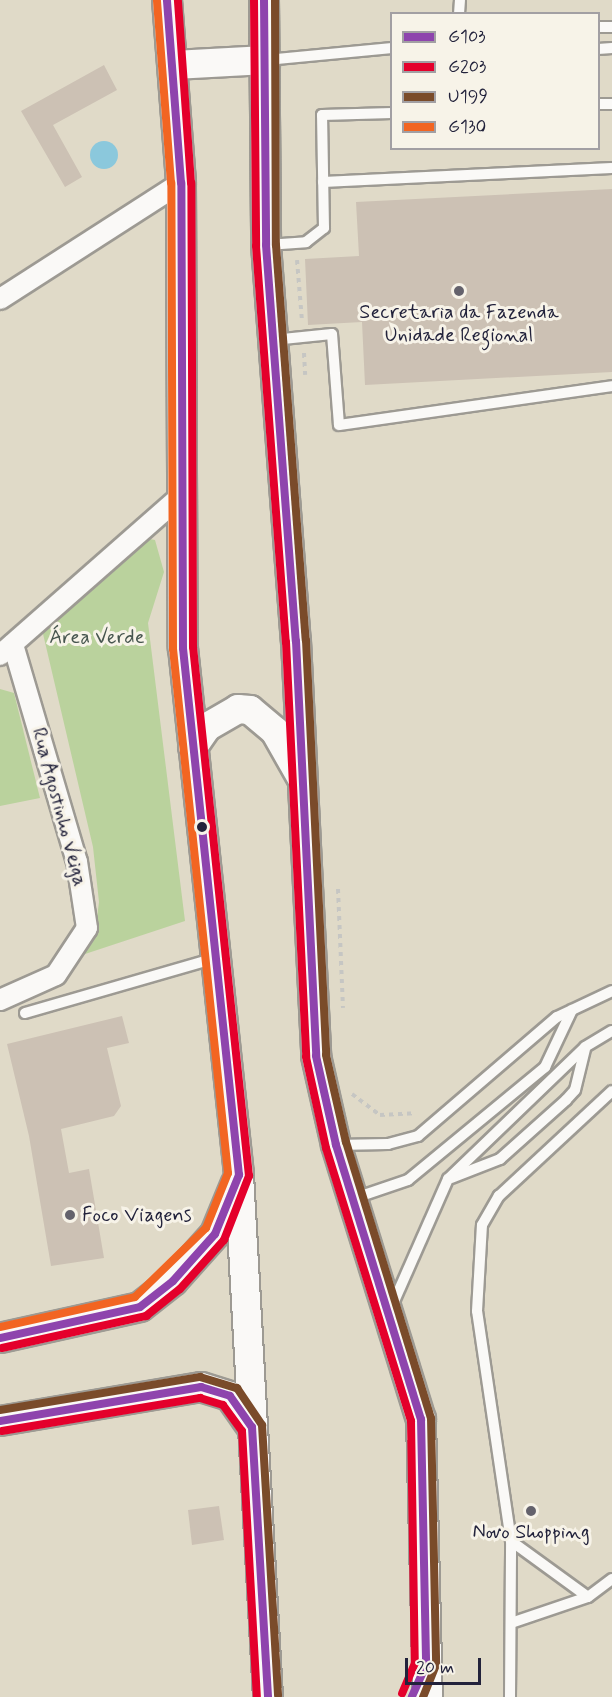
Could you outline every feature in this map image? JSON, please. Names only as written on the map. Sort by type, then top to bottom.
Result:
[{"type":"main road","points":[[167,0],[174,66],[181,183],[183,648],[239,1175],[267,1697]]},
{"type":"main road","points":[[264,0],[266,245],[304,782],[316,1056],[336,1145],[390,1312],[421,1419],[428,1697]]},
{"type":"main road","points":[[174,66],[266,60]]},
{"type":"main road","points":[[193,747],[214,723],[238,709],[250,710],[275,731],[304,782]]},
{"type":"main road","points":[[0,1338],[140,1307],[173,1281],[215,1234],[239,1175]]},
{"type":"main road","points":[[0,1421],[201,1387],[230,1396],[252,1427]]},
{"type":"main road","points":[[412,1697],[426,1665]]},
{"type":"street","points":[[0,299],[181,183]]},
{"type":"street","points":[[6,649],[181,496]]},
{"type":"street","name":"Rua Agostinho Veiga","points":[[0,1000],[56,975],[87,928],[77,862],[6,649]]},
{"type":"lane","points":[[266,60],[390,48]]},
{"type":"lane","points":[[266,245],[306,242],[324,228],[321,115],[390,112]]},
{"type":"lane","points":[[323,182],[612,168]]},
{"type":"lane","points":[[272,340],[332,334],[339,425],[612,386]]},
{"type":"lane","points":[[25,1013],[215,958]]},
{"type":"lane","points":[[336,1145],[388,1144],[418,1136],[438,1121],[510,1054],[572,1010],[612,991]]},
{"type":"lane","points":[[353,1199],[408,1180],[545,1067],[572,1010]]},
{"type":"lane","points":[[390,1312],[448,1179],[585,1047],[612,1031]]},
{"type":"lane","points":[[448,1179],[500,1159],[566,1101],[575,1090],[585,1047]]},
{"type":"lane","points":[[510,1697],[511,1541],[477,1311],[482,1225],[499,1196],[612,1091]]},
{"type":"lane","points":[[511,1541],[588,1597]]},
{"type":"lane","points":[[511,1623],[588,1597],[612,1579]]},
{"type":"path","points":[[337,881],[344,1020]]},
{"type":"path","points":[[348,1086],[364,1107],[380,1115],[407,1117],[427,1108],[438,1121]]},
{"type":"green space","name":"Área Verde","points":[[133,536],[155,540],[164,572],[148,623],[185,921],[82,955],[95,934],[99,902],[93,847],[40,621],[104,548]]},
{"type":"green space","name":"Área Verde","points":[[0,689],[14,693],[40,798],[0,806]]},
{"type":"water","points":[[104,141],[114,145],[118,155],[114,165],[104,169],[94,165],[90,155],[94,145]]},
{"type":"building","points":[[104,65],[117,90],[53,125],[82,177],[65,187],[21,111]]},
{"type":"building","name":"Secretaria da Fazenda Unidade Regional","points":[[612,189],[612,372],[365,385],[362,322],[308,325],[305,259],[359,256],[356,202]]},
{"type":"building","points":[[122,1016],[129,1043],[107,1048],[121,1106],[114,1116],[61,1129],[69,1173],[89,1169],[104,1258],[51,1266],[29,1136],[7,1044]]},
{"type":"building","points":[[219,1506],[224,1540],[192,1545],[188,1510]]},
{"type":"transit line","name":"G103","points":[[0,1338],[140,1307],[173,1281],[215,1234],[239,1175],[183,648],[181,183],[167,0]]},
{"type":"transit line","name":"G203","points":[[2,1348],[146,1316],[180,1289],[224,1240],[249,1176],[193,647],[191,183],[178,0]]},
{"type":"transit line","name":"G203","points":[[254,0],[256,246],[286,642],[306,1057],[326,1148],[411,1421],[415,1663],[402,1693]]},
{"type":"transit line","name":"G103","points":[[264,0],[266,245],[296,641],[316,1056],[336,1145],[421,1419],[426,1665],[412,1697]]},
{"type":"transit line","name":"U199","points":[[275,0],[276,245],[306,640],[326,1055],[346,1142],[431,1418],[436,1665],[423,1697]]},
{"type":"transit line","name":"G130","points":[[0,1327],[135,1297],[206,1228],[228,1173],[173,649],[171,183],[157,1]]},
{"type":"transit line","name":"U199","points":[[0,1410],[200,1377],[237,1388],[262,1425],[278,1696]]},
{"type":"transit line","name":"G103","points":[[0,1421],[201,1387],[230,1396],[252,1427],[268,1697]]},
{"type":"transit line","name":"G203","points":[[2,1431],[200,1398],[223,1405],[242,1431],[257,1697]]},
{"type":"place","name":"Secretaria da Fazenda Unidade Regional","points":[[459,291]]},
{"type":"place","name":"Foco Viagens","points":[[70,1215]]},
{"type":"place","name":"Novo Shopping","points":[[531,1511]]}]
